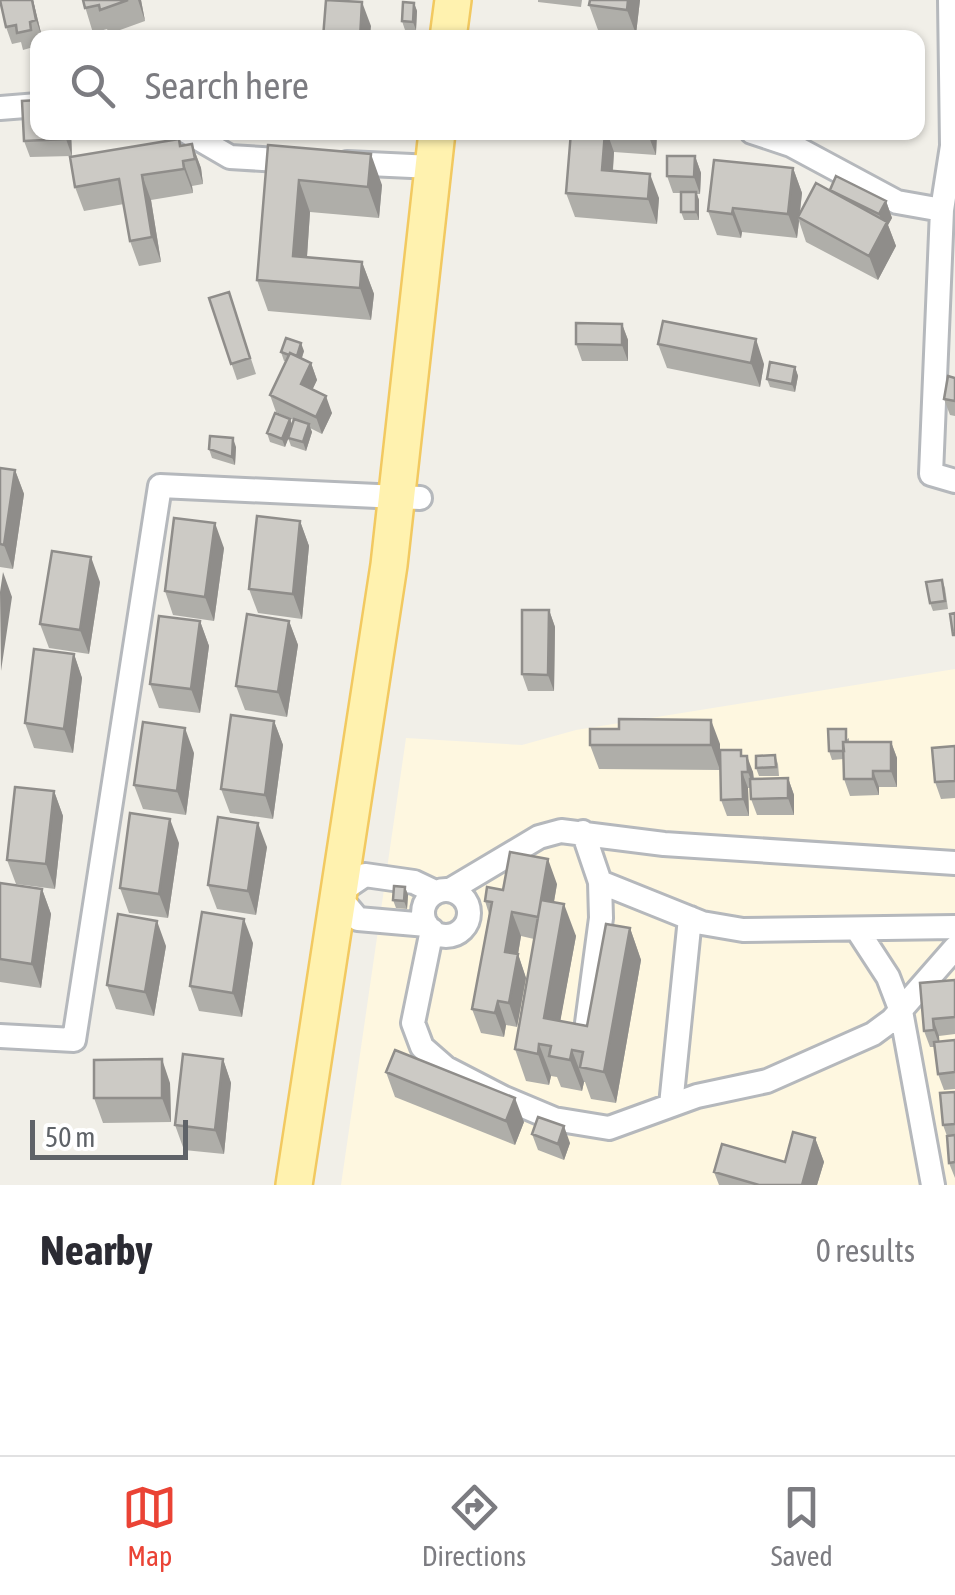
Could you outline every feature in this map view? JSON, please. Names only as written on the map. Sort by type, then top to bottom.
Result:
[{"type":"main road","points":[[449,30],[453,0]]},
{"type":"main road","points":[[470,30],[474,0]]},
{"type":"main road","points":[[318,1185],[353,896],[459,140]]},
{"type":"main road","points":[[409,498],[435,150]]},
{"type":"main road","points":[[294,1185],[353,896]]},
{"type":"street","points":[[950,0],[952,146],[942,210],[947,280],[931,474],[955,482]]},
{"type":"street","points":[[0,108],[30,106]]},
{"type":"street","points":[[200,140],[230,158],[435,150]]},
{"type":"street","points":[[776,140],[897,202],[942,210]]},
{"type":"street","points":[[0,1036],[74,1040],[160,486],[409,498]]},
{"type":"street","points":[[955,863],[664,844],[583,832],[561,831],[539,837],[443,891],[423,910],[429,928],[414,1037],[446,1068],[554,1119],[588,1126],[629,1124],[671,1105],[767,1081],[872,1034],[901,1010],[955,948]]},
{"type":"street","points":[[583,832],[600,882],[600,918],[586,1023]]},
{"type":"street","points":[[414,882],[467,904],[465,926],[446,936],[353,896],[414,882]]},
{"type":"street","points":[[600,882],[690,918],[743,930],[955,927]]},
{"type":"street","points":[[671,1105],[690,918]]},
{"type":"street","points":[[858,931],[888,977],[901,1010],[933,1185]]},
{"type":"shaded area","points":[[955,669],[955,1185],[341,1185],[406,738],[522,745],[576,730]]},
{"type":"building","points":[[0,0],[32,0],[36,20],[30,22],[31,30],[17,33],[16,25],[6,27]]},
{"type":"building","points":[[83,0],[128,0],[100,10],[99,5],[85,8]]},
{"type":"building","points":[[326,0],[362,2],[360,30],[324,30]]},
{"type":"building","points":[[590,0],[628,0],[627,10],[589,5]]},
{"type":"building","points":[[403,2],[414,3],[413,22],[402,21]]},
{"type":"building","points":[[30,100],[30,140],[45,140],[24,141],[22,101]]},
{"type":"building","points":[[179,140],[180,146],[192,144],[195,159],[183,161],[184,169],[142,175],[152,237],[130,241],[119,179],[75,187],[70,157]]},
{"type":"building","points":[[570,140],[604,140],[602,170],[650,174],[648,199],[566,193]]},
{"type":"building","points":[[268,145],[371,154],[368,187],[299,180],[293,256],[362,262],[360,288],[257,280]]},
{"type":"building","points":[[667,156],[695,156],[694,177],[667,176]]},
{"type":"building","points":[[714,160],[793,168],[788,214],[733,208],[732,214],[708,211]]},
{"type":"building","points":[[836,176],[886,201],[879,214],[830,190]]},
{"type":"building","points":[[816,183],[887,222],[869,256],[798,217]]},
{"type":"building","points":[[681,192],[696,192],[696,212],[681,212]]},
{"type":"building","points":[[229,292],[250,358],[231,364],[209,298]]},
{"type":"building","points":[[663,321],[756,339],[751,363],[658,344]]},
{"type":"building","points":[[576,323],[622,324],[622,345],[576,344]]},
{"type":"building","points":[[286,338],[301,343],[297,356],[281,352]]},
{"type":"building","points":[[290,353],[311,363],[301,384],[326,396],[316,417],[270,395]]},
{"type":"building","points":[[770,362],[795,367],[792,384],[767,379]]},
{"type":"building","points":[[948,376],[955,378],[955,401],[944,399]]},
{"type":"building","points":[[275,413],[290,419],[282,439],[267,433]]},
{"type":"building","points":[[294,419],[309,424],[303,442],[288,438]]},
{"type":"building","points":[[210,436],[233,438],[232,457],[209,449]]},
{"type":"building","points":[[0,468],[15,470],[4,545],[0,544]]},
{"type":"building","points":[[257,516],[300,521],[293,594],[249,589]]},
{"type":"building","points":[[174,518],[215,523],[205,597],[165,591]]},
{"type":"building","points":[[52,551],[91,557],[80,630],[40,624]]},
{"type":"building","points":[[942,580],[945,601],[930,603],[926,582]]},
{"type":"building","points":[[522,610],[549,610],[548,675],[522,674]]},
{"type":"building","points":[[955,613],[955,635],[953,635],[950,614]]},
{"type":"building","points":[[247,614],[289,621],[278,692],[236,686]]},
{"type":"building","points":[[159,616],[200,621],[191,689],[150,684]]},
{"type":"building","points":[[34,649],[74,654],[64,729],[25,723]]},
{"type":"building","points":[[231,715],[274,721],[265,795],[221,789]]},
{"type":"building","points":[[619,719],[711,720],[711,745],[590,745],[590,729],[619,729]]},
{"type":"building","points":[[143,722],[185,728],[177,791],[134,785]]},
{"type":"building","points":[[828,729],[846,729],[844,751],[829,751]]},
{"type":"building","points":[[843,742],[891,742],[891,771],[873,771],[873,779],[844,779]]},
{"type":"building","points":[[955,746],[955,781],[935,782],[932,748]]},
{"type":"building","points":[[720,750],[741,750],[741,756],[747,756],[748,772],[742,772],[743,799],[721,800]]},
{"type":"building","points":[[775,755],[776,767],[756,768],[756,756]]},
{"type":"building","points":[[788,778],[788,798],[751,799],[750,779]]},
{"type":"building","points":[[15,787],[54,791],[46,864],[7,860]]},
{"type":"building","points":[[130,813],[170,819],[159,894],[120,888]]},
{"type":"building","points":[[218,817],[258,823],[248,891],[208,885]]},
{"type":"building","points":[[510,852],[548,859],[538,917],[512,912],[505,952],[518,954],[509,1003],[498,1001],[495,1013],[472,1009],[492,902],[485,901],[487,887],[503,890]]},
{"type":"building","points":[[0,883],[42,889],[32,964],[0,959]]},
{"type":"building","points":[[394,886],[405,887],[404,901],[393,900]]},
{"type":"building","points":[[541,900],[564,904],[544,1018],[587,1026],[606,924],[630,928],[604,1072],[580,1067],[583,1052],[572,1050],[570,1060],[549,1056],[551,1046],[539,1044],[538,1054],[515,1049]]},
{"type":"building","points":[[202,912],[244,919],[233,993],[190,986]]},
{"type":"building","points":[[118,914],[157,921],[145,992],[107,985]]},
{"type":"building","points":[[955,980],[955,1017],[933,1019],[934,1030],[924,1031],[920,983]]},
{"type":"building","points":[[955,1040],[955,1072],[938,1074],[934,1042]]},
{"type":"building","points":[[395,1050],[515,1098],[506,1121],[386,1072]]},
{"type":"building","points":[[183,1054],[223,1059],[215,1130],[175,1125]]},
{"type":"building","points":[[162,1059],[162,1098],[94,1098],[94,1060]]},
{"type":"building","points":[[955,1092],[955,1124],[943,1125],[940,1093]]},
{"type":"building","points":[[538,1117],[564,1126],[558,1144],[532,1134]]},
{"type":"building","points":[[793,1132],[815,1138],[802,1185],[759,1185],[714,1172],[722,1144],[785,1162]]},
{"type":"building","points":[[955,1135],[955,1162],[949,1163],[947,1136]]}]
